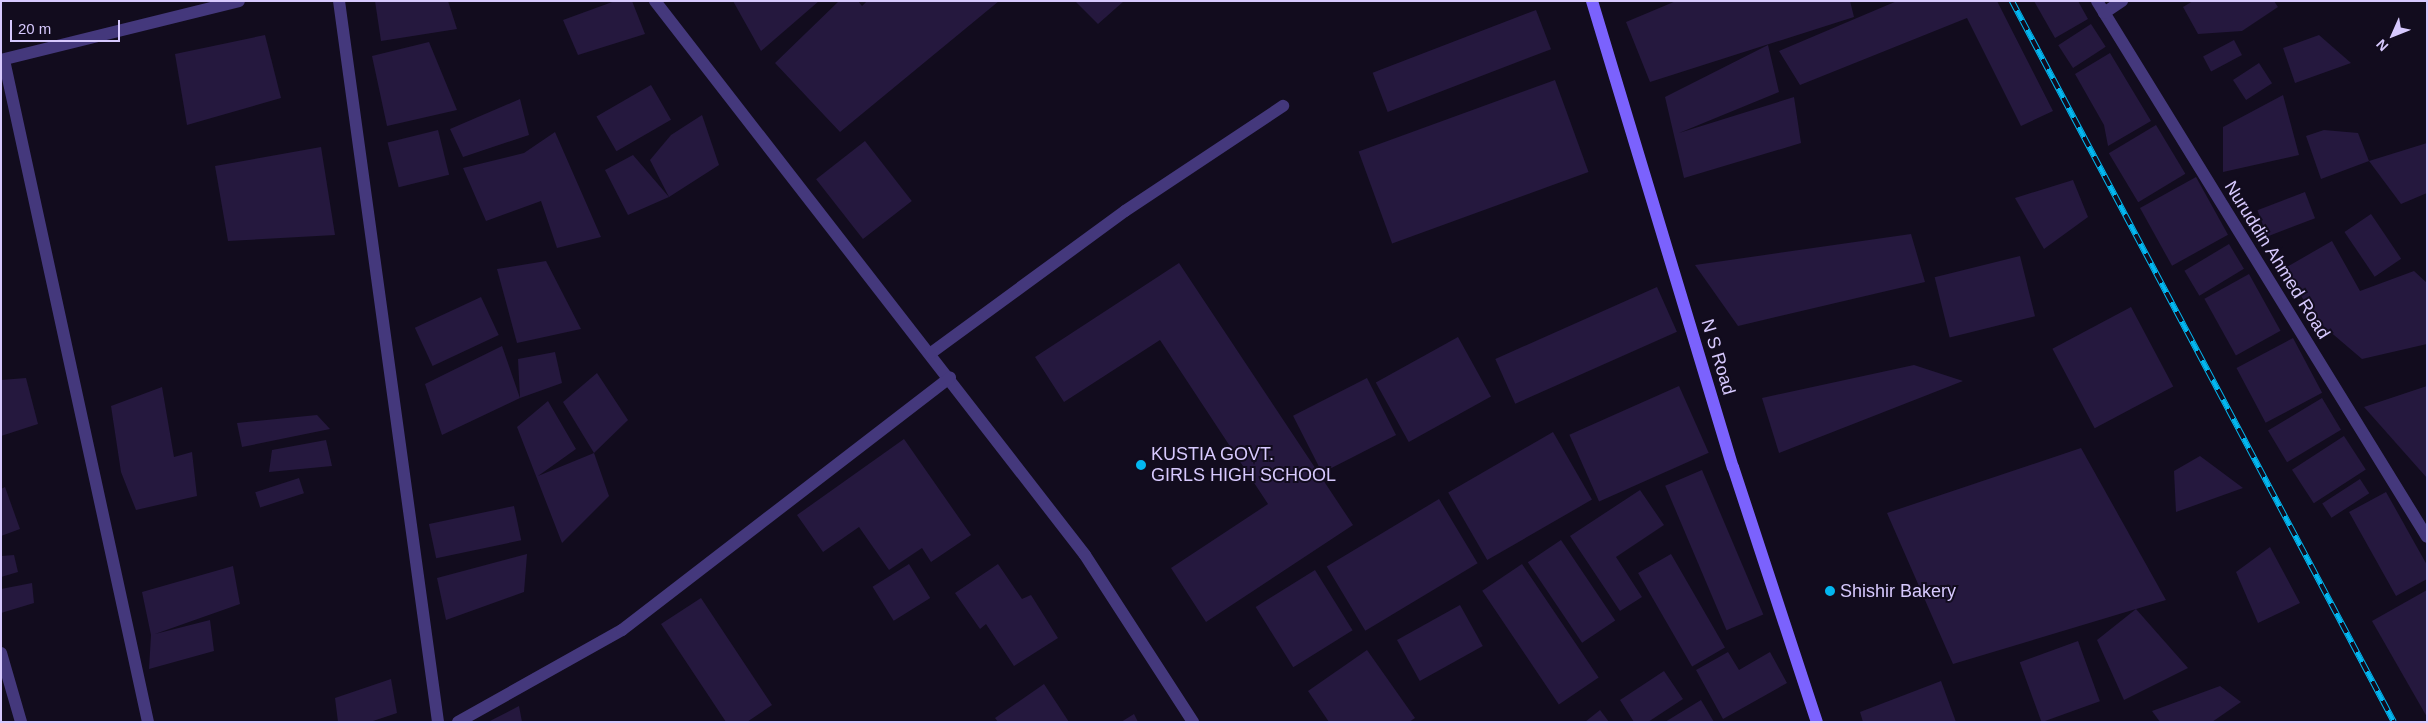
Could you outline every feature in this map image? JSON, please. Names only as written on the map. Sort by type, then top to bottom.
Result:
[{"type":"main road","name":"N S Road","points":[[1592,1],[1733,467],[1816,722]]},
{"type":"street","points":[[148,722],[2,60],[239,1]]},
{"type":"street","points":[[339,1],[438,722]]},
{"type":"street","points":[[655,1],[950,377],[1085,555],[1193,722]]},
{"type":"street","name":"Nuruddin Ahmed Road","points":[[2097,1],[2427,537]]},
{"type":"street","points":[[2104,13],[2122,1]]},
{"type":"street","points":[[931,353],[1125,211],[1283,106]]},
{"type":"street","points":[[458,722],[622,630],[950,377]]},
{"type":"street","points":[[1,653],[21,722]]},
{"type":"building","points":[[375,1],[448,1],[457,29],[381,41]]},
{"type":"building","points":[[615,1],[632,1],[645,34],[578,55],[563,20]]},
{"type":"building","points":[[733,1],[819,1],[761,51]]},
{"type":"building","points":[[839,1],[858,1],[862,6],[867,1],[999,1],[840,132],[775,63]]},
{"type":"building","points":[[1075,1],[1124,1],[1098,24]]},
{"type":"building","points":[[1676,1],[1850,1],[1854,17],[1650,82],[1626,22]]},
{"type":"building","points":[[1897,1],[1997,1],[2053,111],[2021,126],[1967,18],[1800,85],[1779,51]]},
{"type":"building","points":[[2034,1],[2078,1],[2088,19],[2055,38]]},
{"type":"building","points":[[2193,1],[2274,1],[2278,7],[2242,31],[2198,34],[2183,7]]},
{"type":"building","points":[[1536,10],[1551,49],[1388,112],[1373,73]]},
{"type":"building","points":[[2091,24],[2106,47],[2073,68],[2058,45]]},
{"type":"building","points":[[265,35],[281,98],[187,125],[175,54]]},
{"type":"building","points":[[2319,35],[2351,63],[2295,83],[2283,48]]},
{"type":"building","points":[[2234,40],[2242,55],[2211,71],[2203,56]]},
{"type":"building","points":[[429,42],[457,110],[387,126],[372,56]]},
{"type":"building","points":[[1768,45],[1779,92],[1679,133],[1794,97],[1801,143],[1684,178],[1665,97]]},
{"type":"building","points":[[2110,53],[2151,121],[2108,146],[2104,125],[2075,74]]},
{"type":"building","points":[[2259,63],[2272,83],[2246,100],[2233,80]]},
{"type":"building","points":[[1555,80],[1589,172],[1392,244],[1359,151]]},
{"type":"building","points":[[651,85],[671,120],[616,151],[596,116]]},
{"type":"building","points":[[2283,95],[2299,155],[2223,172],[2223,127]]},
{"type":"building","points":[[520,99],[529,135],[463,157],[450,129]]},
{"type":"building","points":[[702,115],[719,165],[669,197],[650,160],[671,135]]},
{"type":"building","points":[[2156,125],[2185,174],[2138,202],[2109,153]]},
{"type":"building","points":[[438,130],[449,175],[399,187],[388,143]]},
{"type":"building","points":[[2324,130],[2358,133],[2369,161],[2321,179],[2306,136]]},
{"type":"building","points":[[555,132],[601,237],[557,248],[541,201],[486,221],[463,168],[524,153]]},
{"type":"building","points":[[865,141],[912,201],[863,239],[816,179]]},
{"type":"building","points":[[2427,143],[2427,193],[2401,204],[2369,161]]},
{"type":"building","points":[[321,147],[335,235],[228,241],[215,166]]},
{"type":"building","points":[[633,155],[669,197],[628,215],[605,170]]},
{"type":"building","points":[[2196,177],[2228,235],[2172,266],[2140,208]]},
{"type":"building","points":[[2073,180],[2088,217],[2044,249],[2015,198]]},
{"type":"building","points":[[2305,192],[2315,218],[2267,236],[2257,210]]},
{"type":"building","points":[[2371,214],[2401,259],[2375,277],[2344,232]]},
{"type":"building","points":[[1911,234],[1925,282],[1738,326],[1695,265]]},
{"type":"building","points":[[2332,241],[2360,291],[2414,271],[2427,283],[2427,344],[2362,359],[2314,318],[2285,268]]},
{"type":"building","points":[[2229,244],[2244,269],[2199,296],[2184,271]]},
{"type":"building","points":[[2020,256],[2035,316],[1950,337],[1935,277]]},
{"type":"building","points":[[546,261],[581,329],[517,343],[497,269]]},
{"type":"building","points":[[1179,263],[1353,525],[1206,622],[1171,568],[1268,504],[1160,340],[1064,402],[1035,357]]},
{"type":"building","points":[[2249,274],[2281,331],[2236,356],[2204,299]]},
{"type":"building","points":[[1657,287],[1677,332],[1515,404],[1495,359]]},
{"type":"building","points":[[481,297],[499,335],[433,366],[415,328]]},
{"type":"building","points":[[2131,307],[2173,386],[2095,428],[2052,349]]},
{"type":"building","points":[[1458,337],[1491,396],[1409,442],[1376,383]]},
{"type":"building","points":[[2293,338],[2322,393],[2266,423],[2236,368]]},
{"type":"building","points":[[502,346],[520,398],[442,435],[425,384]]},
{"type":"building","points":[[555,352],[562,383],[520,398],[518,359]]},
{"type":"building","points":[[1914,365],[1963,381],[1779,453],[1762,398]]},
{"type":"building","points":[[597,373],[628,420],[594,453],[563,402]]},
{"type":"building","points":[[26,378],[38,424],[1,436],[1,380]]},
{"type":"building","points":[[1367,378],[1396,435],[1322,473],[1293,416]]},
{"type":"building","points":[[1679,386],[1709,453],[1599,501],[1569,435]]},
{"type":"building","points":[[2427,386],[2427,478],[2364,407]]},
{"type":"building","points":[[162,387],[174,457],[192,452],[197,496],[136,510],[121,472],[111,406]]},
{"type":"building","points":[[2322,398],[2341,430],[2287,462],[2268,430]]},
{"type":"building","points":[[548,401],[576,449],[538,476],[594,453],[609,496],[562,543],[517,427]]},
{"type":"building","points":[[317,415],[330,429],[242,447],[237,423]]},
{"type":"building","points":[[1553,432],[1592,500],[1487,560],[1448,492]]},
{"type":"building","points":[[2344,436],[2366,470],[2314,503],[2292,470]]},
{"type":"building","points":[[904,439],[971,535],[931,562],[922,548],[889,570],[859,527],[823,552],[797,515]]},
{"type":"building","points":[[326,440],[332,466],[269,472],[272,450]]},
{"type":"building","points":[[2081,448],[2166,600],[1953,664],[1887,513]]},
{"type":"building","points":[[2200,456],[2243,488],[2176,512],[2174,471]]},
{"type":"building","points":[[1702,470],[1763,615],[1727,630],[1665,486]]},
{"type":"building","points":[[299,478],[304,493],[260,507],[255,492]]},
{"type":"building","points":[[2360,479],[2369,493],[2332,518],[2322,504]]},
{"type":"building","points":[[5,487],[20,529],[1,536],[1,489]]},
{"type":"building","points":[[1640,490],[1664,525],[1616,557],[1642,597],[1620,611],[1570,536]]},
{"type":"building","points":[[2386,492],[2427,565],[2427,579],[2396,596],[2349,512]]},
{"type":"building","points":[[1439,499],[1478,563],[1365,631],[1327,566]]},
{"type":"building","points":[[514,506],[521,540],[436,558],[429,524]]},
{"type":"building","points":[[1561,540],[1615,620],[1582,643],[1528,562]]},
{"type":"building","points":[[2270,547],[2300,603],[2258,623],[2236,572]]},
{"type":"building","points":[[527,554],[524,592],[446,620],[437,578]]},
{"type":"building","points":[[1671,554],[1725,648],[1692,667],[1638,573]]},
{"type":"building","points":[[14,555],[18,572],[1,577],[1,556]]},
{"type":"building","points":[[909,564],[930,598],[894,621],[873,587]]},
{"type":"building","points":[[998,564],[1022,599],[1031,595],[1058,638],[1014,666],[986,624],[980,629],[955,593]]},
{"type":"building","points":[[1522,564],[1599,678],[1559,704],[1482,591]]},
{"type":"building","points":[[233,566],[240,604],[155,634],[210,620],[214,651],[149,669],[151,635],[142,592]]},
{"type":"building","points":[[1315,570],[1353,630],[1293,667],[1256,607]]},
{"type":"building","points":[[32,583],[34,603],[1,613],[1,589]]},
{"type":"building","points":[[2427,590],[2427,717],[2372,621]]},
{"type":"building","points":[[701,598],[772,705],[747,722],[726,722],[661,624]]},
{"type":"building","points":[[1460,605],[1483,646],[1420,681],[1397,640]]},
{"type":"building","points":[[2136,609],[2188,668],[2124,700],[2097,640]]},
{"type":"building","points":[[2078,641],[2100,701],[2042,722],[2020,662]]},
{"type":"building","points":[[1367,650],[1415,718],[1409,722],[1329,722],[1308,691]]},
{"type":"building","points":[[1728,652],[1739,670],[1770,652],[1787,683],[1723,719],[1696,670]]},
{"type":"building","points":[[1664,671],[1683,699],[1648,722],[1634,722],[1620,700]]},
{"type":"building","points":[[391,679],[397,713],[370,722],[338,722],[335,698]]},
{"type":"building","points":[[1941,681],[1956,722],[1863,722],[1860,712]]},
{"type":"building","points":[[1044,684],[1069,722],[998,722],[995,718]]},
{"type":"building","points":[[2220,686],[2241,702],[2212,722],[2160,722],[2152,711]]},
{"type":"building","points":[[1701,700],[1714,722],[1665,722]]},
{"type":"building","points":[[519,706],[522,722],[488,722]]},
{"type":"building","points":[[1600,710],[1609,722],[1585,722]]},
{"type":"building","points":[[1134,714],[1138,722],[1121,722]]},
{"type":"railway","points":[[2012,1],[2394,722]]},
{"type":"place","name":"KUSTIA GOVT. GIRLS HIGH SCHOOL","points":[[1141,465]]},
{"type":"place","name":"Shishir Bakery","points":[[1830,591]]}]
